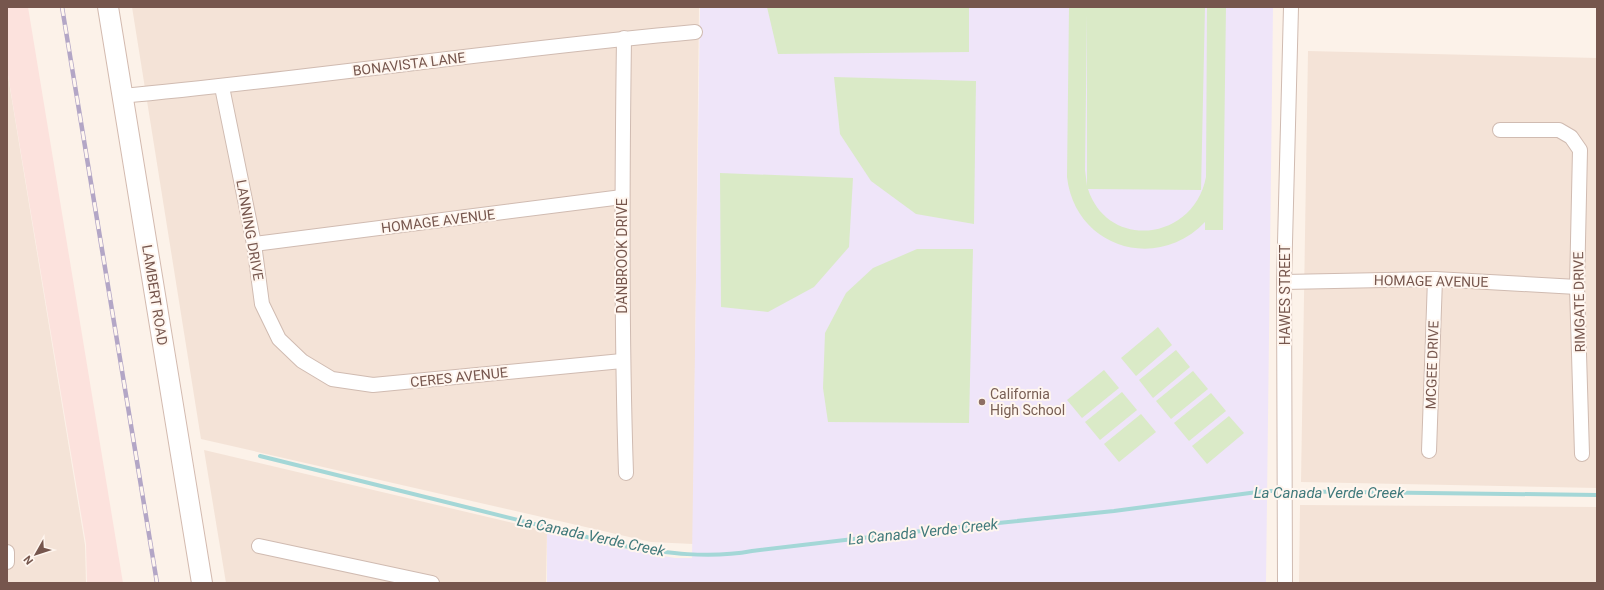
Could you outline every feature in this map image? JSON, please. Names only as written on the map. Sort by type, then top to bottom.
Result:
[{"type":"main road","name":"LAMBERT ROAD","points":[[108,7],[202,583]]},
{"type":"street","name":"HAWES STREET","points":[[1286,583],[1284,282],[1291,7]]},
{"type":"street","name":"BONAVISTA LANE","points":[[122,96],[222,87],[624,38],[695,32]]},
{"type":"street","name":"DANBROOK DRIVE","points":[[624,38],[622,361],[626,473]]},
{"type":"street","name":"LANNING DRIVE","points":[[222,87],[254,244],[262,304],[279,339],[302,361]]},
{"type":"street","name":"RIMGATE DRIVE","points":[[1500,130],[1559,130],[1570,137],[1580,150],[1577,286],[1582,454]]},
{"type":"street","name":"HOMAGE AVENUE","points":[[254,244],[622,197]]},
{"type":"street","name":"HOMAGE AVENUE","points":[[1284,282],[1435,279],[1577,286]]},
{"type":"street","name":"MCGEE DRIVE","points":[[1429,451],[1435,279]]},
{"type":"street","name":"CERES AVENUE","points":[[302,361],[332,379],[372,385],[622,361]]},
{"type":"street","points":[[259,546],[432,583]]},
{"type":"street","points":[[7,552],[7,562]]},
{"type":"shaded area","points":[[7,7],[28,7],[123,583],[87,583],[86,544],[7,69]]},
{"type":"shaded area","points":[[132,7],[699,7],[693,544],[651,542],[201,439]]},
{"type":"shaded area","name":"California High School","points":[[700,7],[1273,7],[1266,583],[547,583],[547,531],[629,550],[675,558],[692,558]]},
{"type":"shaded area","points":[[1308,51],[1597,58],[1597,488],[1301,482]]},
{"type":"shaded area","points":[[7,70],[85,545],[86,583],[7,583]]},
{"type":"shaded area","points":[[204,450],[547,531],[546,583],[226,583]]},
{"type":"shaded area","points":[[1300,505],[1597,507],[1597,583],[1299,583]]},
{"type":"green space","points":[[767,7],[969,7],[969,52],[778,54]]},
{"type":"green space","points":[[1069,7],[1205,7],[1201,190],[1088,189],[1098,209],[1113,222],[1131,229],[1150,230],[1169,225],[1185,215],[1198,198],[1206,177],[1207,7],[1226,7],[1223,230],[1205,230],[1205,222],[1185,238],[1164,246],[1142,249],[1121,245],[1101,235],[1085,221],[1073,201],[1067,177]],"holes":[[[1087,14],[1087,186],[1085,170]]]},
{"type":"green space","points":[[834,77],[976,81],[974,224],[916,214],[871,181],[840,134]]},
{"type":"green space","points":[[720,173],[853,178],[849,247],[814,287],[768,312],[721,307]]},
{"type":"green space","points":[[917,249],[973,249],[969,423],[828,422],[823,388],[825,333],[846,293],[873,268]]},
{"type":"green space","points":[[1158,327],[1172,345],[1136,376],[1121,358]]},
{"type":"green space","points":[[1176,350],[1190,367],[1153,398],[1139,380]]},
{"type":"green space","points":[[1104,370],[1119,388],[1082,418],[1067,400]]},
{"type":"green space","points":[[1193,371],[1208,389],[1171,419],[1156,401]]},
{"type":"green space","points":[[1122,392],[1137,410],[1100,440],[1085,422]]},
{"type":"green space","points":[[1211,393],[1226,411],[1189,441],[1174,423]]},
{"type":"green space","points":[[1141,414],[1156,432],[1119,462],[1104,444]]},
{"type":"green space","points":[[1229,416],[1244,433],[1207,464],[1192,446]]},
{"type":"waterway","name":"La Canada Verde Creek","points":[[260,456],[623,546],[671,553],[704,555],[720,555],[930,530],[1114,511],[1265,491],[1597,495]]},
{"type":"railway","points":[[62,7],[157,583]]},
{"type":"place","name":"California High School","points":[[982,402]]}]
